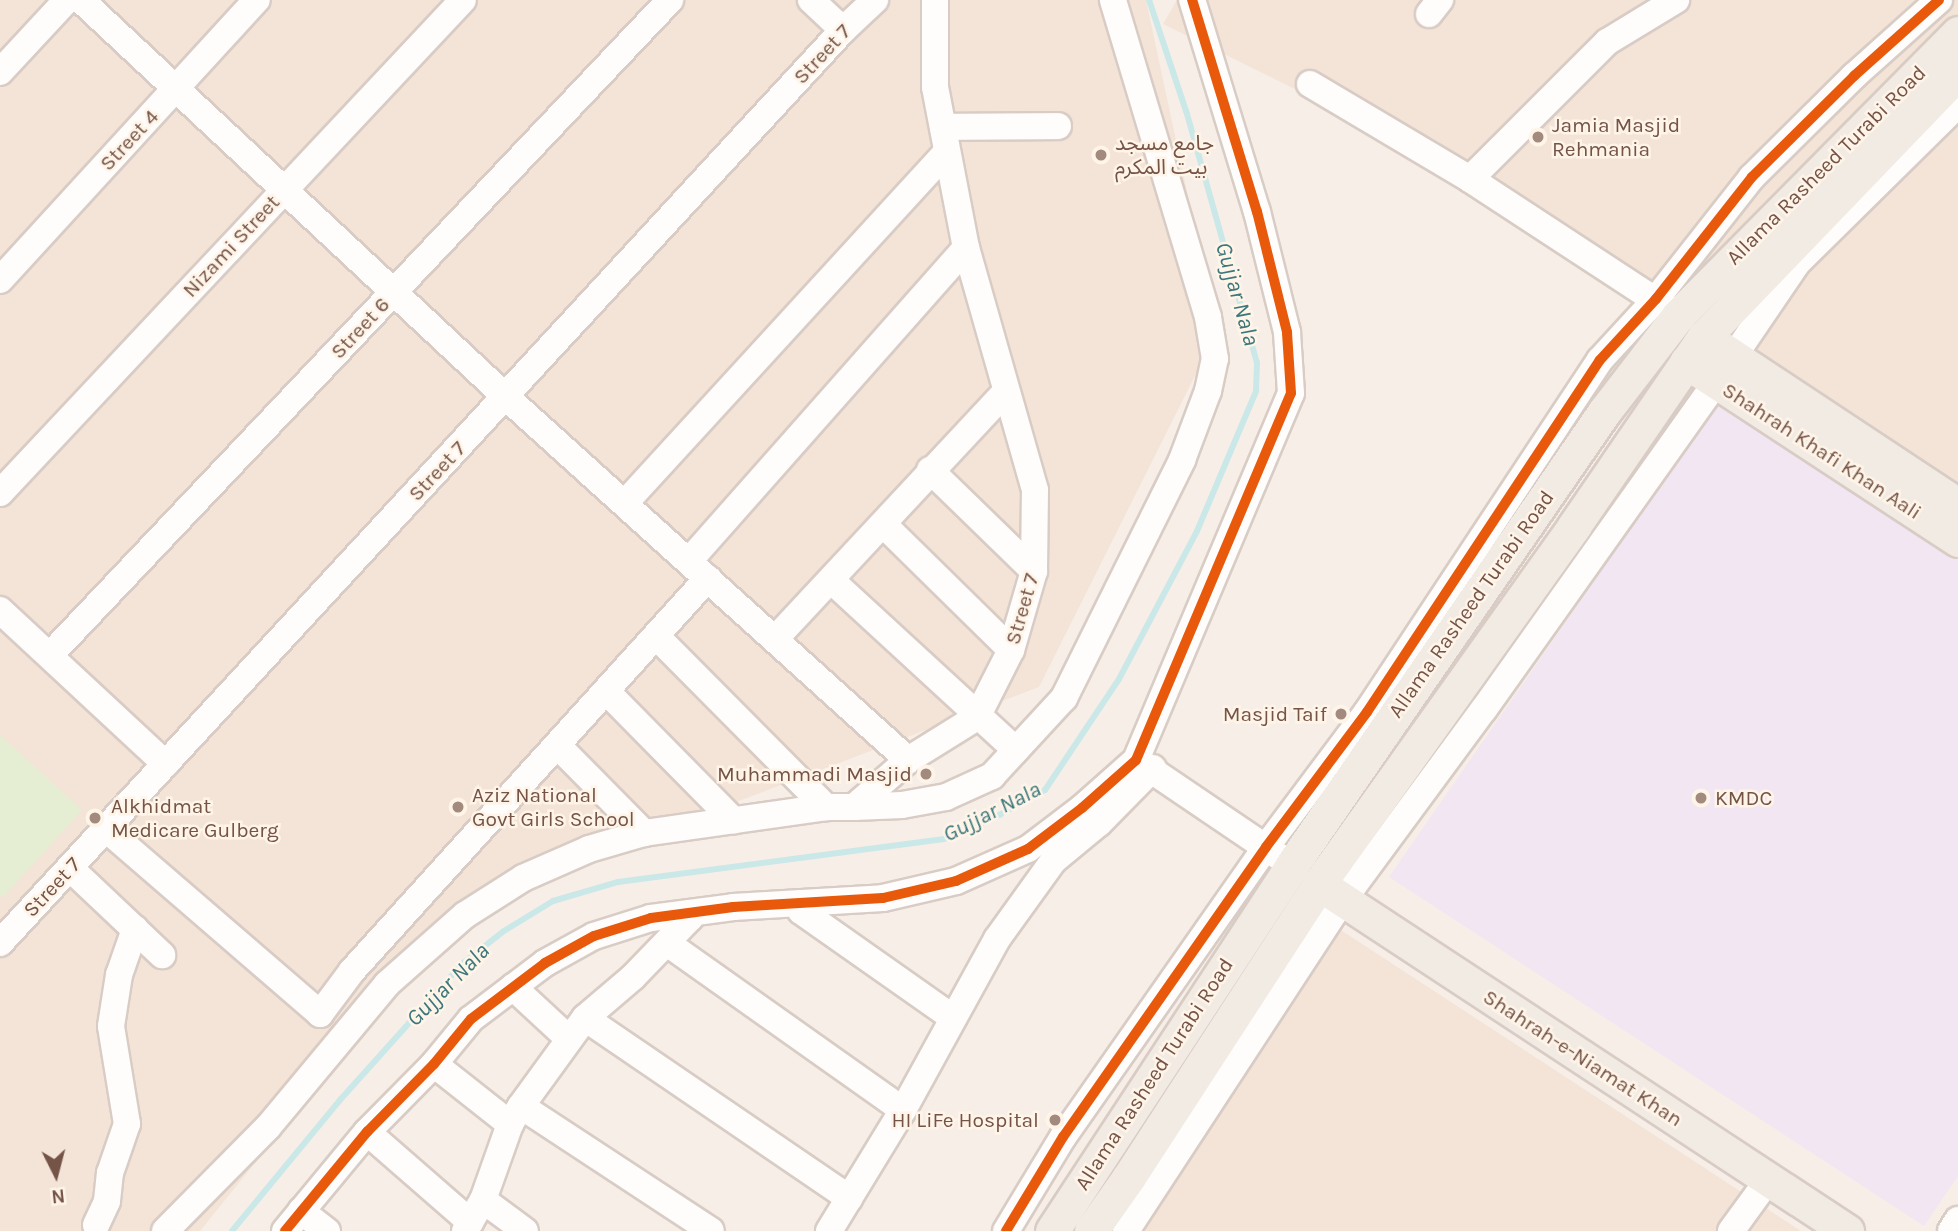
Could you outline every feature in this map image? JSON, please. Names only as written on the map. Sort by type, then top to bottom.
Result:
[{"type":"main road","name":"Allama Rasheed Turabi Road","points":[[1052,1231],[1279,856],[1589,434],[1667,307],[1958,33]]},
{"type":"main road","name":"Allama Rasheed Turabi Road","points":[[1091,1231],[1331,892],[1574,526],[1695,350],[1958,73]]},
{"type":"main road","name":"Shahrah Khafi Khan Aali","points":[[1695,350],[1958,505]]},
{"type":"main road","name":"Shahrah Khafi Khan Aali","points":[[1725,369],[1958,540]]},
{"type":"main road","name":"Shahrah-e-Niamat Khan","points":[[1331,892],[1847,1231]]},
{"type":"street","points":[[0,72],[67,0]]},
{"type":"street","points":[[81,0],[506,397],[908,760]]},
{"type":"street","name":"Street 4","points":[[0,280],[257,0]]},
{"type":"street","name":"Nizami Street","points":[[0,493],[463,0]]},
{"type":"street","name":"Street 6","points":[[50,655],[670,0]]},
{"type":"street","points":[[811,0],[843,30]]},
{"type":"street","name":"Street 7","points":[[0,943],[843,30],[875,0]]},
{"type":"street","name":"Street 7","points":[[935,0],[935,87],[966,248],[1035,490],[1034,571],[1011,650],[977,717]]},
{"type":"street","points":[[165,1231],[268,1127],[387,984],[465,915],[523,878],[589,849],[644,834],[826,807],[902,805],[946,797],[992,776],[1064,698],[1182,460],[1208,391],[1215,359],[1208,317],[1113,0]]},
{"type":"street","points":[[829,1231],[903,1110],[997,939],[1053,861],[1091,816],[1144,764],[1291,393],[1287,332],[1257,212],[1192,0]]},
{"type":"street","points":[[1470,179],[1607,42],[1676,0]]},
{"type":"street","points":[[1667,307],[1752,177],[1854,76],[1939,0]]},
{"type":"street","points":[[1310,84],[1470,179],[1667,307],[1695,350]]},
{"type":"street","points":[[1126,1231],[1331,892],[1483,709],[1798,262],[1958,104]]},
{"type":"street","points":[[625,503],[945,140],[1058,126]]},
{"type":"street","points":[[106,829],[320,1014],[352,971],[657,637],[698,570],[966,248]]},
{"type":"street","points":[[775,639],[1005,392]]},
{"type":"street","points":[[930,470],[1034,571]]},
{"type":"street","points":[[884,525],[1011,650]]},
{"type":"street","points":[[831,580],[1016,750]]},
{"type":"street","points":[[0,610],[166,764]]},
{"type":"street","points":[[657,637],[826,807]]},
{"type":"street","points":[[606,691],[734,821]]},
{"type":"street","points":[[854,807],[908,760],[977,717]]},
{"type":"street","points":[[557,745],[644,834]]},
{"type":"street","points":[[1144,764],[1331,892]]},
{"type":"street","points":[[327,1231],[293,1221],[367,1132],[434,1064],[471,1019],[545,963],[594,936],[651,918],[883,898],[956,881],[1028,849],[1091,816]]},
{"type":"street","points":[[1006,1231],[1063,1137],[1279,856]]},
{"type":"street","points":[[70,868],[162,955]]},
{"type":"street","points":[[801,903],[800,911],[952,1017]]},
{"type":"street","points":[[473,1218],[516,1115],[569,1039],[585,1018],[633,978],[667,943],[690,918],[690,913]]},
{"type":"street","points":[[96,1225],[107,1201],[110,1173],[127,1124],[111,1026],[119,975],[135,929]]},
{"type":"street","points":[[667,943],[903,1110]]},
{"type":"street","points":[[513,987],[569,1039]]},
{"type":"street","points":[[585,1018],[849,1198]]},
{"type":"street","points":[[434,1064],[711,1231]]},
{"type":"street","points":[[367,1132],[473,1218],[525,1231]]},
{"type":"street","points":[[1731,1231],[1768,1180]]},
{"type":"street","points":[[1951,1231],[1958,1220]]},
{"type":"shaded area","points":[[0,0],[1146,0],[1217,332],[1039,687],[463,906],[200,1231],[0,1231]]},
{"type":"shaded area","points":[[1177,0],[1958,0],[1958,498],[1697,326],[1404,143],[1163,24]]},
{"type":"shaded area","name":"KMDC","points":[[1716,405],[1958,560],[1958,1176],[1924,1226],[1389,877]]},
{"type":"shaded area","points":[[1321,917],[1801,1231],[1140,1231]]},
{"type":"green space","points":[[0,735],[82,810],[3,897],[0,895]]},
{"type":"waterway","name":"Gujjar Nala","points":[[232,1231],[340,1100],[462,964],[504,931],[553,901],[618,882],[944,839],[992,819],[1045,790],[1119,679],[1197,531],[1256,391],[1257,363],[1186,111],[1149,0]]},
{"type":"cycle path","points":[[285,1231],[367,1132],[434,1064],[471,1019],[545,963],[594,936],[651,918],[733,907],[883,898],[956,881],[1028,849],[1082,808],[1136,760],[1291,393],[1287,332],[1257,212],[1192,0]]},
{"type":"cycle path","points":[[1006,1231],[1063,1137],[1266,847],[1367,712],[1600,360],[1656,299],[1752,177],[1854,76],[1939,0]]},
{"type":"place","name":"Jamia Masjid Rehmania","points":[[1538,137]]},
{"type":"place","name":"جامع مسجد بیت المکرم","points":[[1101,155]]},
{"type":"place","name":"Masjid Taif","points":[[1341,714]]},
{"type":"place","name":"Muhammadi Masjid","points":[[926,774]]},
{"type":"place","name":"KMDC","points":[[1701,798]]},
{"type":"place","name":"Aziz National Govt Girls School","points":[[458,807]]},
{"type":"place","name":"Alkhidmat Medicare Gulberg","points":[[95,818]]},
{"type":"place","name":"HI LiFe Hospital","points":[[1055,1120]]}]
